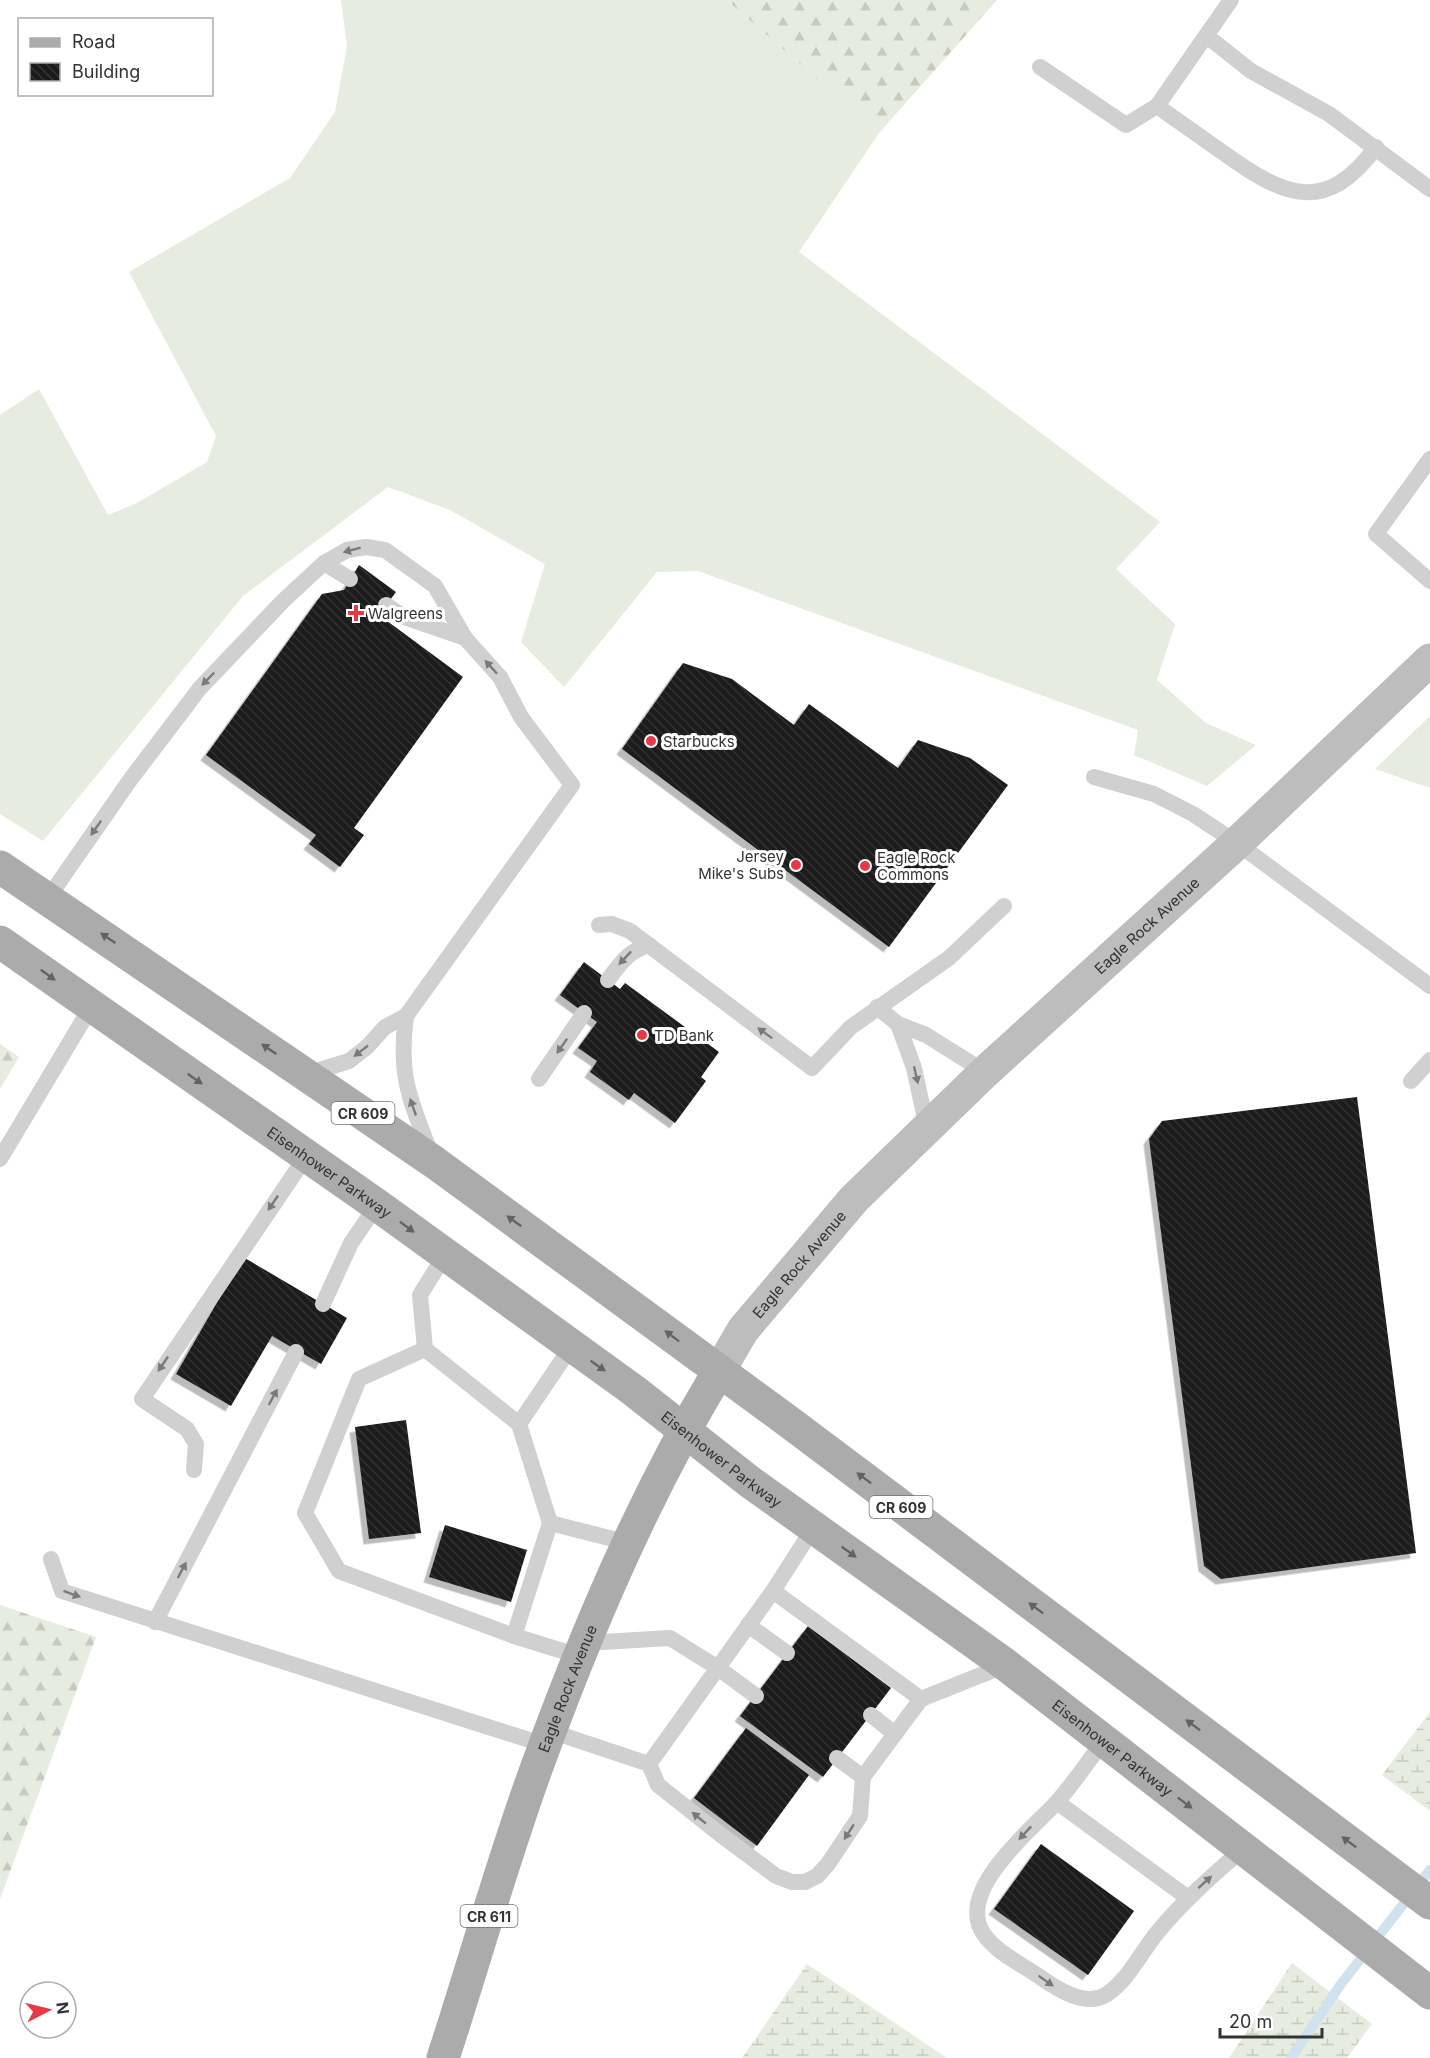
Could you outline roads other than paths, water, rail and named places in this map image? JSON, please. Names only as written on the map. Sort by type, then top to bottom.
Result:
[{"type":"main road","name":"Eagle Rock Avenue","points":[[443,2058],[548,1738],[582,1650],[629,1543],[683,1430],[743,1330],[854,1198],[986,1072],[1237,843],[1430,660]]},
{"type":"main road","name":"CR 609","points":[[0,867],[434,1162],[719,1371],[1430,1903]]},
{"type":"main road","name":"Eisenhower Parkway","points":[[0,942],[377,1205],[814,1527],[1006,1665],[1430,1993]]},
{"type":"lane","points":[[1040,67],[1126,125],[1157,106],[1208,37],[1231,0]]},
{"type":"lane","points":[[1208,37],[1251,71],[1329,114],[1430,189]]},
{"type":"lane","points":[[1157,106],[1260,179],[1282,189],[1305,192],[1334,186],[1360,169],[1376,147]]},
{"type":"lane","points":[[1430,459],[1376,534],[1430,581]]},
{"type":"lane","points":[[48,898],[130,780],[200,688],[285,600],[324,563],[347,550],[366,547],[385,550],[435,586],[465,638],[500,677],[521,717],[572,785],[406,1016],[384,1027],[367,1047],[349,1061],[307,1074]]},
{"type":"lane","points":[[324,563],[350,579]]},
{"type":"lane","points":[[386,605],[404,617],[465,638]]},
{"type":"lane","points":[[1094,777],[1154,794],[1193,814],[1237,843],[1430,986]]},
{"type":"lane","points":[[599,925],[612,924],[630,932],[812,1068],[851,1027],[949,958],[1004,906]]},
{"type":"lane","points":[[608,980],[626,956],[635,949],[649,945]]},
{"type":"lane","points":[[0,1159],[91,1007]]},
{"type":"lane","points":[[877,1007],[898,1024],[926,1035],[986,1072]]},
{"type":"lane","points":[[539,1079],[584,1013]]},
{"type":"lane","points":[[406,1016],[402,1046],[404,1079],[434,1162]]},
{"type":"lane","points":[[898,1024],[914,1068],[927,1128]]},
{"type":"lane","points":[[1411,1081],[1430,1060]]},
{"type":"lane","points":[[194,1470],[196,1444],[187,1429],[142,1399],[307,1155]]},
{"type":"lane","points":[[323,1304],[351,1243],[377,1205]]},
{"type":"lane","points":[[445,1255],[420,1295],[425,1349],[519,1424],[550,1522],[514,1635]]},
{"type":"lane","points":[[519,1424],[571,1347]]},
{"type":"lane","points":[[425,1349],[360,1379],[305,1512],[339,1571],[514,1635],[582,1650],[670,1638],[718,1668],[756,1696]]},
{"type":"lane","points":[[155,1622],[296,1352]]},
{"type":"lane","points":[[550,1522],[629,1543]]},
{"type":"lane","points":[[650,1764],[773,1591],[814,1527]]},
{"type":"lane","points":[[51,1559],[62,1591],[155,1622],[548,1738],[650,1764]]},
{"type":"lane","points":[[773,1591],[921,1699]]},
{"type":"lane","points":[[748,1625],[787,1653]]},
{"type":"lane","points":[[650,1764],[658,1785],[776,1876],[792,1882],[805,1882],[818,1876],[828,1864],[860,1816],[863,1777],[921,1699],[1006,1665]]},
{"type":"lane","points":[[871,1715],[895,1734]]},
{"type":"lane","points":[[1104,1741],[1057,1802],[1024,1834],[988,1880],[979,1900],[979,1923],[990,1943],[1062,1992],[1083,1998],[1106,1995],[1123,1979],[1156,1935],[1188,1898],[1244,1848]]},
{"type":"lane","points":[[837,1758],[863,1777]]},
{"type":"lane","points":[[1057,1802],[1188,1898]]},
{"type":"waterway","points":[[1291,2058],[1341,1984],[1430,1870]]},
{"type":"place","name":"Walgreens","points":[[356,613]]},
{"type":"place","name":"Starbucks","points":[[651,741]]},
{"type":"place","name":"Jersey Mike's Subs","points":[[796,865]]},
{"type":"place","name":"Eagle Rock Commons","points":[[865,866]]},
{"type":"place","name":"TD Bank","points":[[642,1035]]}]
